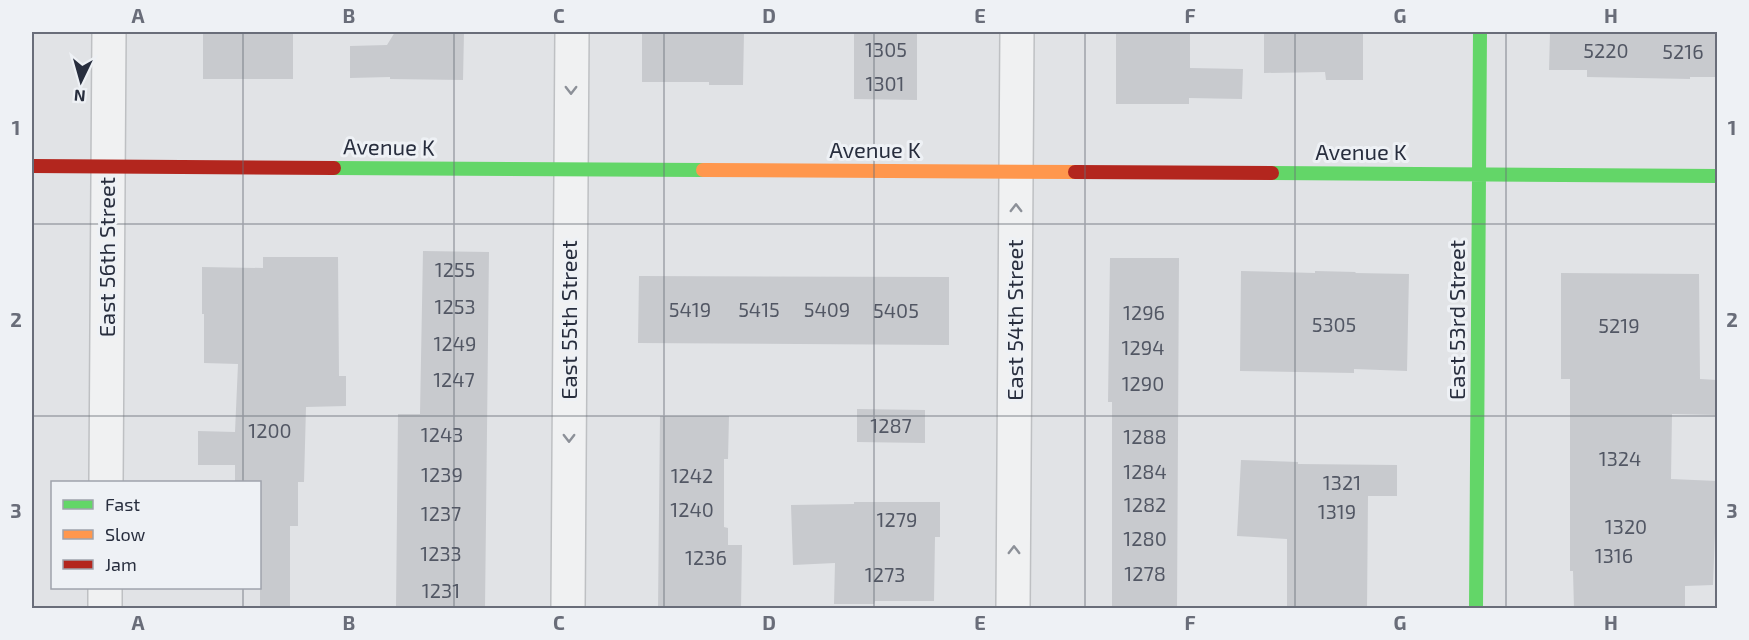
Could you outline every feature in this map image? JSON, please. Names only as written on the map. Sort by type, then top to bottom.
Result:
[{"type":"street","name":"East 56th Street","points":[[106,481],[109,32]]},
{"type":"street","name":"East 55th Street","points":[[568,609],[572,32]]},
{"type":"street","name":"East 54th Street","points":[[1013,609],[1017,32]]},
{"type":"street","name":"East 53rd Street","points":[[1476,609],[1480,32]]},
{"type":"street","name":"Avenue K","points":[[32,166],[1718,176]]},
{"type":"street","points":[[105,589],[105,609]]},
{"type":"building","points":[[203,32],[293,32],[293,79],[203,79]]},
{"type":"building","points":[[395,32],[464,32],[463,80],[350,78],[350,46],[387,45]]},
{"type":"building","points":[[642,32],[744,32],[743,85],[709,85],[709,82],[642,82]]},
{"type":"building","points":[[854,32],[917,32],[917,100],[854,99]]},
{"type":"building","points":[[1116,32],[1190,32],[1190,68],[1243,69],[1242,99],[1189,98],[1189,104],[1116,104]]},
{"type":"building","points":[[1264,32],[1363,32],[1363,80],[1326,80],[1325,72],[1264,73]]},
{"type":"building","points":[[1550,32],[1718,32],[1718,77],[1690,77],[1690,79],[1587,77],[1587,70],[1549,70]]},
{"type":"building","points":[[423,251],[489,252],[485,609],[396,609],[398,414],[420,414]]},
{"type":"building","points":[[263,257],[338,257],[339,376],[346,376],[346,406],[306,407],[304,482],[298,482],[298,526],[290,526],[290,609],[260,609],[261,481],[235,481],[235,465],[198,465],[198,431],[235,432],[238,364],[204,363],[202,267],[263,268]]},
{"type":"building","points":[[1110,258],[1179,258],[1177,609],[1112,609],[1112,402],[1108,402]]},
{"type":"building","points":[[1241,271],[1409,274],[1407,371],[1354,369],[1354,373],[1240,371]]},
{"type":"building","points":[[1561,273],[1699,274],[1700,379],[1717,380],[1717,415],[1672,414],[1671,479],[1717,481],[1713,585],[1685,586],[1685,609],[1574,609],[1573,571],[1570,571],[1570,379],[1561,379]]},
{"type":"building","points":[[639,276],[949,277],[949,345],[638,343]]},
{"type":"building","points":[[857,409],[925,410],[925,443],[857,442]]},
{"type":"building","points":[[660,416],[729,416],[728,459],[724,459],[724,527],[728,528],[728,545],[742,545],[741,609],[658,609]]},
{"type":"building","points":[[1241,460],[1298,462],[1298,464],[1397,465],[1397,496],[1368,496],[1367,609],[1287,609],[1287,539],[1237,536]]},
{"type":"building","points":[[854,502],[940,502],[940,537],[935,537],[934,601],[834,604],[835,563],[793,565],[791,505],[854,504]]},
{"type":"traffic: fast","points":[[1476,608],[1480,32]]},
{"type":"traffic: fast","points":[[334,168],[703,170]]},
{"type":"traffic: fast","points":[[1272,173],[1718,176]]},
{"type":"traffic: slow","points":[[703,170],[1075,172]]},
{"type":"traffic: jam","points":[[32,166],[334,168]]},
{"type":"traffic: jam","points":[[1075,172],[1272,173]]}]
